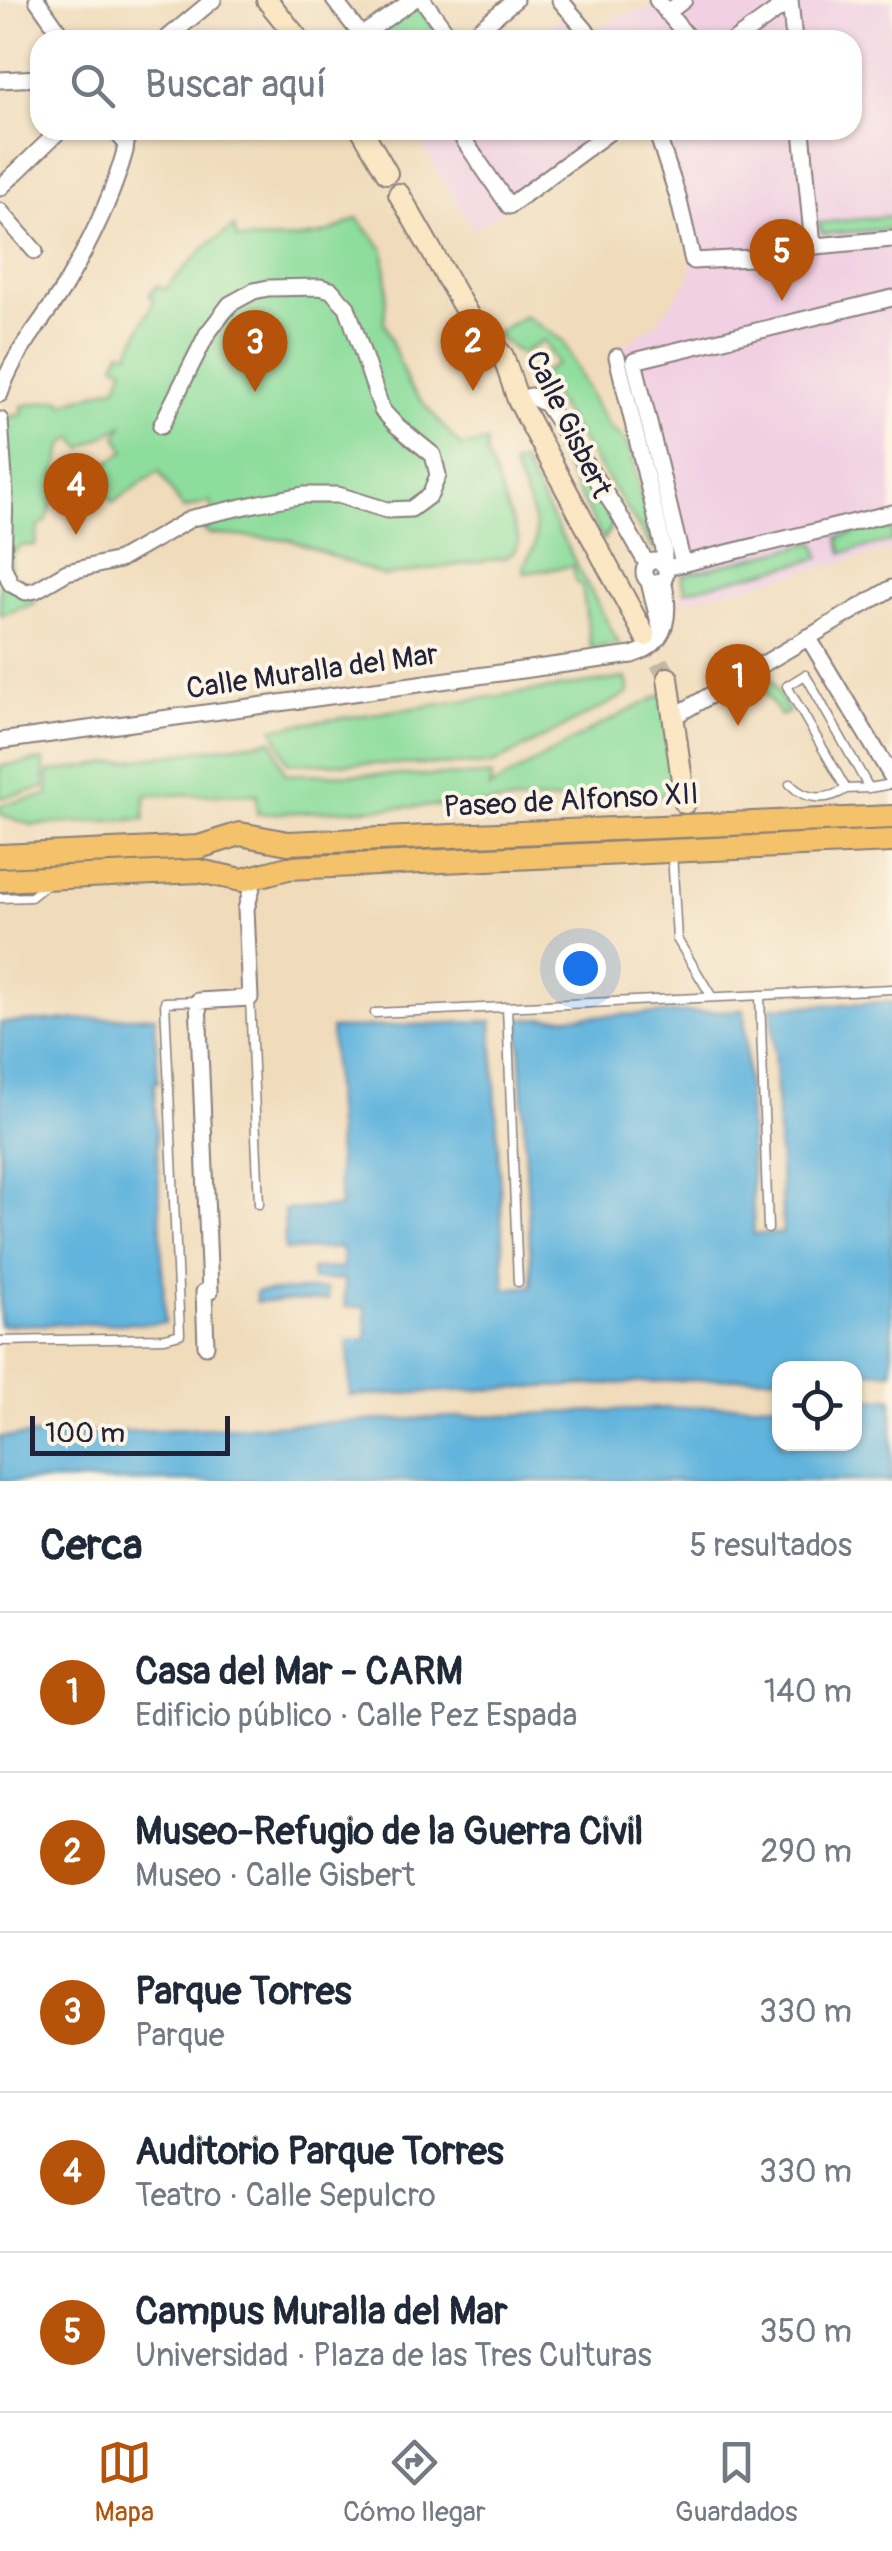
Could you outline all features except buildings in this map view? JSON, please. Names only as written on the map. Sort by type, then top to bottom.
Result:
[{"type":"main road","name":"Paseo de Alfonso XII","points":[[0,856],[198,846],[242,836],[288,843],[892,817]]},
{"type":"main road","points":[[672,825],[672,850]]},
{"type":"main road","points":[[242,836],[263,845],[266,854],[265,862],[244,876],[221,866],[219,854],[242,836]]},
{"type":"main road","name":"Paseo de Alfonso XII","points":[[0,880],[199,871],[244,876],[288,868],[892,842]]},
{"type":"street","points":[[37,0],[58,30]]},
{"type":"street","points":[[176,30],[213,0]]},
{"type":"street","points":[[267,0],[291,30]]},
{"type":"street","points":[[334,0],[357,30]]},
{"type":"street","points":[[478,30],[515,0]]},
{"type":"street","points":[[560,0],[586,30]]},
{"type":"street","points":[[682,30],[662,6],[684,0]]},
{"type":"street","points":[[376,30],[422,1],[444,30]]},
{"type":"street","points":[[748,30],[782,3],[791,30]]},
{"type":"street","points":[[0,80],[30,78]]},
{"type":"street","points":[[0,188],[50,140]]},
{"type":"street","points":[[0,394],[97,223],[122,162],[120,140]]},
{"type":"street","points":[[368,140],[387,173]]},
{"type":"street","points":[[464,140],[510,206],[598,140]]},
{"type":"street","points":[[659,140],[693,261],[790,256],[805,247],[892,240]]},
{"type":"street","points":[[803,140],[814,246]]},
{"type":"street","name":"Calle Gisbert","points":[[399,194],[471,320],[504,356],[518,400],[653,635]]},
{"type":"street","points":[[0,211],[35,251]]},
{"type":"street","points":[[0,420],[5,494],[4,573],[15,588],[33,592],[67,572],[119,560],[192,518],[304,496],[338,495],[398,512],[421,504],[430,495],[438,475],[434,455],[382,410],[348,307],[331,290],[320,287],[268,288],[230,304],[207,334],[161,426]]},
{"type":"street","points":[[683,564],[634,361],[892,298]]},
{"type":"street","points":[[617,357],[664,550],[660,574]]},
{"type":"street","points":[[518,400],[534,397],[546,404],[647,564],[654,561],[669,607],[653,635]]},
{"type":"street","points":[[660,574],[683,564],[892,513]]},
{"type":"street","points":[[675,716],[892,588]]},
{"type":"street","name":"Calle Muralla del Mar","points":[[0,741],[632,655],[650,648],[653,635]]},
{"type":"street","points":[[808,637],[892,781]]},
{"type":"street","points":[[668,678],[685,803],[672,825]]},
{"type":"street","points":[[685,803],[709,824]]},
{"type":"street","points":[[206,1346],[204,1292],[210,1291],[198,1000],[250,998],[244,876]]},
{"type":"lane","points":[[810,683],[830,673]]},
{"type":"lane","points":[[846,789],[787,686],[805,675],[869,788]]},
{"type":"lane","points":[[790,784],[806,796],[818,798],[892,781]]},
{"type":"lane","points":[[672,850],[677,939],[712,997]]},
{"type":"lane","points":[[0,898],[31,897],[56,878]]},
{"type":"lane","points":[[374,1013],[892,989]]},
{"type":"lane","points":[[760,995],[768,1229]]},
{"type":"lane","points":[[250,998],[258,1204]]},
{"type":"lane","points":[[0,1341],[177,1338],[180,1334],[165,1002],[198,1000]]},
{"type":"lane","points":[[507,1007],[518,1282]]},
{"type":"shaded area","points":[[684,0],[892,0],[892,550],[680,602],[685,591],[679,566],[665,568],[617,350],[656,323],[689,280],[693,261],[659,140],[862,140],[862,30],[596,30],[623,15]]},
{"type":"shaded area","points":[[563,16],[583,30],[546,30]]},
{"type":"shaded area","points":[[418,140],[598,140],[474,230]]},
{"type":"green space","points":[[416,4],[435,30],[385,30]]},
{"type":"green space","points":[[892,216],[892,229],[823,234],[818,223]]},
{"type":"green space","points":[[357,218],[384,250],[384,322],[408,385],[461,447],[487,442],[486,453],[519,541],[514,552],[504,558],[384,576],[291,540],[209,534],[202,529],[216,525],[210,502],[183,509],[159,471],[113,503],[92,473],[125,451],[117,437],[122,426],[82,448],[74,437],[64,444],[55,477],[60,479],[46,522],[39,526],[35,545],[21,546],[11,555],[10,576],[32,587],[35,603],[0,616],[0,443],[5,418],[23,414],[22,406],[60,399],[62,404],[117,386],[124,368],[115,364],[121,351],[129,353],[154,300],[149,295],[158,285],[164,290],[209,244],[234,227],[237,239],[284,239],[329,232]]},
{"type":"green space","points":[[525,316],[563,341],[596,407],[609,427],[625,440],[655,552],[550,392],[534,378],[557,364],[544,341],[520,354],[494,334]]},
{"type":"green space","points":[[567,453],[613,524],[603,540],[560,458]]},
{"type":"green space","points":[[522,462],[619,644],[591,648],[582,586],[576,583],[573,566],[524,573],[536,534],[512,465]]},
{"type":"green space","points":[[892,524],[892,541],[842,553],[838,537]]},
{"type":"green space","points":[[816,542],[820,558],[685,591],[682,575]]},
{"type":"green space","points":[[767,673],[789,712],[781,716],[763,691],[738,706],[730,695]]},
{"type":"green space","points":[[626,678],[629,693],[491,765],[288,763],[273,728]]},
{"type":"green space","points":[[663,694],[675,795],[257,814],[257,794],[145,795],[145,819],[31,825],[0,814],[0,805],[48,795],[48,772],[272,740],[285,774],[492,776],[489,788]]},
{"type":"green space","points":[[44,760],[44,788],[0,798],[0,766]]},
{"type":"water","points":[[892,1002],[892,1372],[862,1371],[862,1361],[772,1361],[772,1376],[350,1396],[348,1340],[367,1339],[365,1307],[345,1307],[344,1279],[312,1280],[311,1269],[343,1268],[342,1248],[285,1250],[284,1210],[340,1207],[331,1029],[492,1021],[505,1289],[532,1286],[519,1019],[744,1010],[754,1234],[779,1234],[783,1233],[772,1007]]},
{"type":"water","points":[[155,1016],[158,1082],[154,1083],[165,1323],[0,1325],[0,1023]]},
{"type":"water","points":[[327,1289],[328,1300],[256,1302],[256,1292]]},
{"type":"water","points":[[892,1398],[892,1481],[0,1481],[0,1437],[772,1403],[772,1451],[862,1451],[862,1400]]},
{"type":"tunnel","points":[[645,636],[668,678]]},
{"type":"place","name":"Campus Muralla del Mar","points":[[782,301]]},
{"type":"place","name":"Museo-Refugio de la Guerra Civil","points":[[473,391]]},
{"type":"place","name":"Parque Torres","points":[[255,392]]},
{"type":"place","name":"Auditorio Parque Torres","points":[[76,535]]},
{"type":"place","name":"Casa del Mar - CARM","points":[[738,726]]}]
